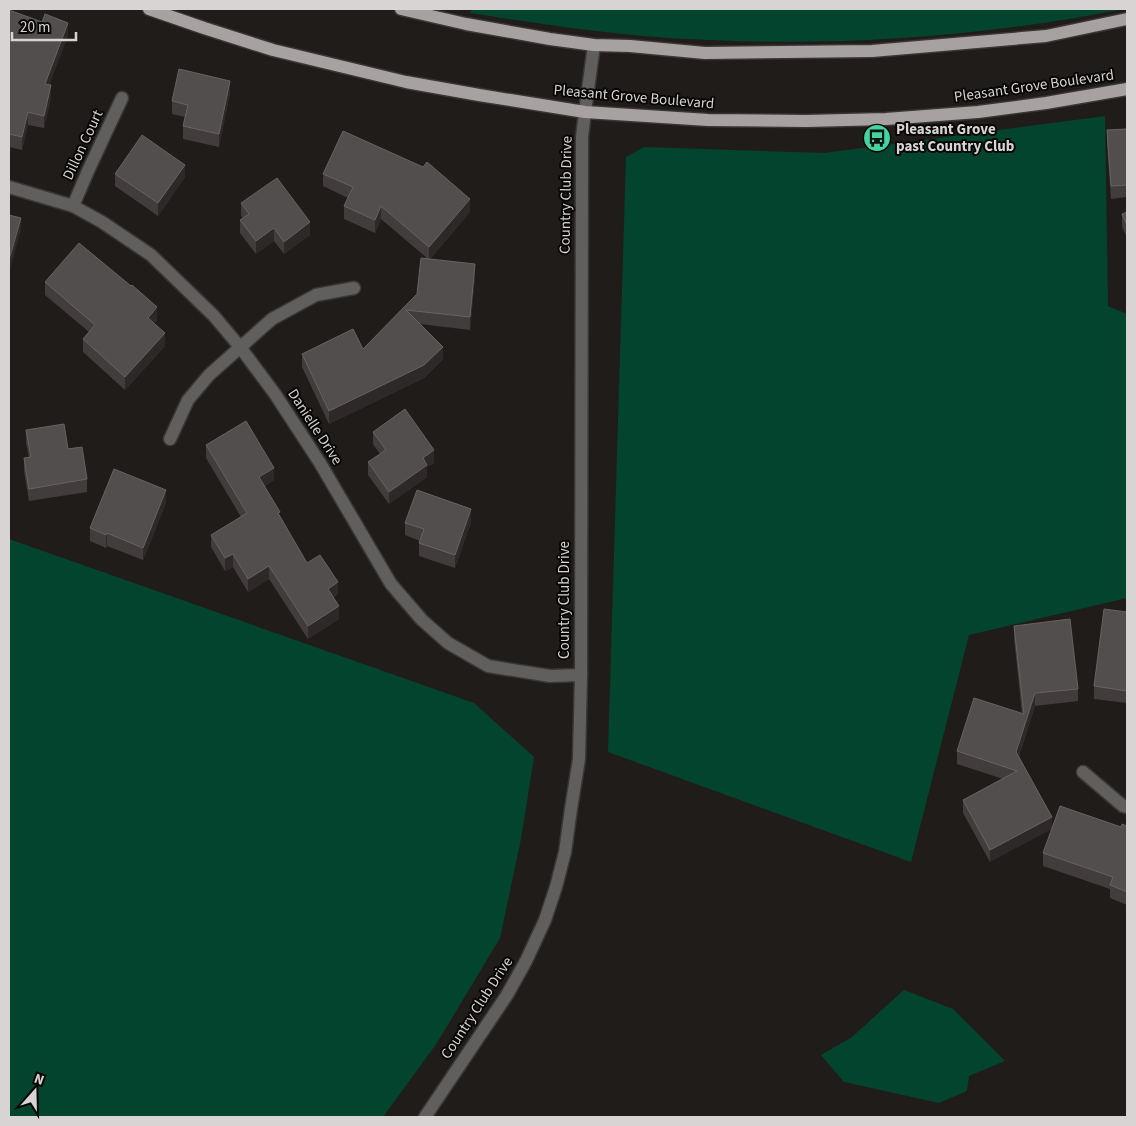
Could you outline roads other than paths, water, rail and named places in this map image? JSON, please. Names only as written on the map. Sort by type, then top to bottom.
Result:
[{"type":"main road","name":"Pleasant Grove Boulevard","points":[[149,9],[273,50],[406,82],[479,96],[585,112],[708,120],[806,121],[886,119],[978,112],[1127,89]]},
{"type":"main road","points":[[401,9],[466,24],[550,39],[594,45],[630,46],[705,53],[872,52],[1046,36],[1127,19]]},
{"type":"street","name":"Country Club Drive","points":[[425,1117],[508,995],[526,961],[545,920],[565,852],[579,759],[581,675],[582,137],[594,45]]},
{"type":"street","name":"Dillon Court","points":[[73,206],[122,98]]},
{"type":"street","name":"Danielle Drive","points":[[9,187],[73,206],[102,222],[151,255],[214,316],[275,394],[320,463],[391,584],[422,620],[448,643],[488,666],[550,676],[581,675]]},
{"type":"street","points":[[170,439],[188,400],[209,375],[272,320],[316,295],[354,288]]},
{"type":"street","points":[[1083,772],[1123,806],[1127,807]]},
{"type":"place","name":"Pleasant Grove past Country Club","points":[[877,138]]}]
